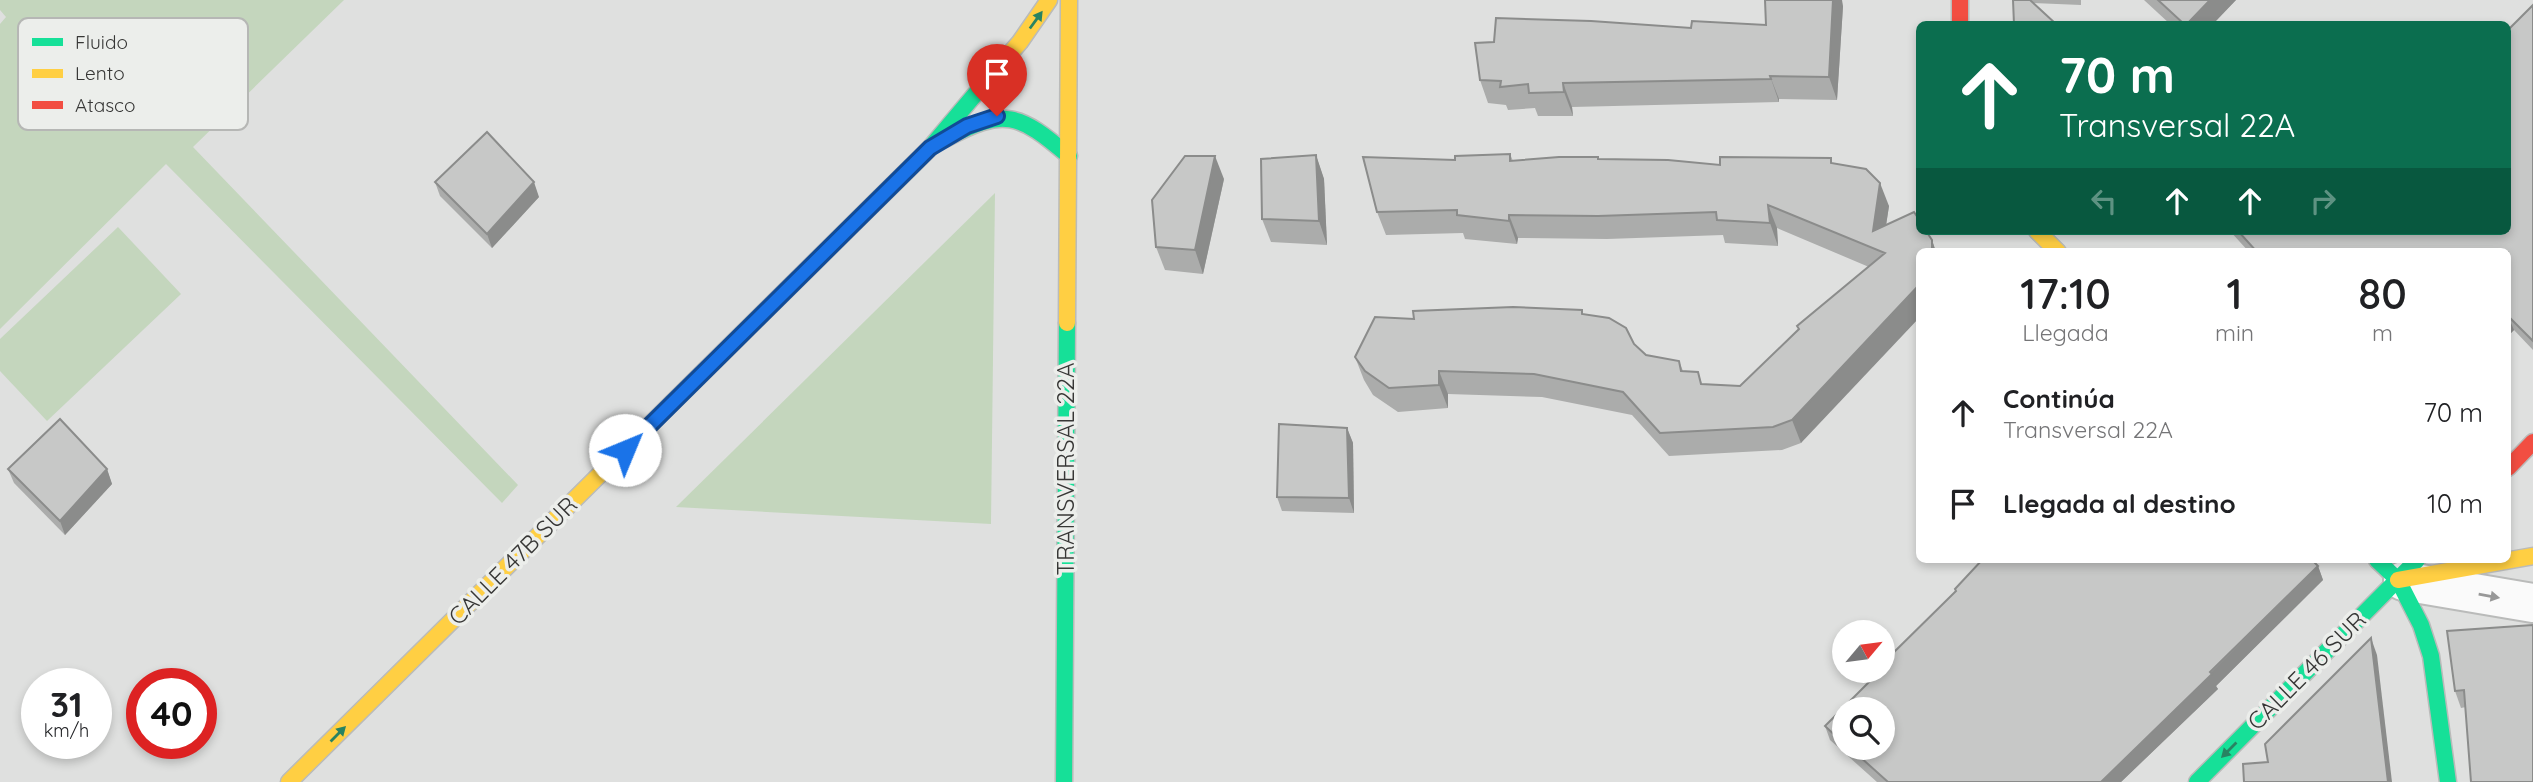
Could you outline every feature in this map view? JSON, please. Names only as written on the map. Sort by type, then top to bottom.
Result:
[{"type":"street","name":"CALLE 47B SUR","points":[[289,782],[930,148],[1013,51],[1049,0]]},
{"type":"street","name":"TRANSVERSAL 22A","points":[[1064,782],[1069,0]]},
{"type":"street","points":[[1960,0],[1960,21]]},
{"type":"street","points":[[930,148],[967,126],[997,116],[1016,119],[1039,130],[1069,156]]},
{"type":"street","points":[[2041,235],[2054,248]]},
{"type":"street","points":[[2511,465],[2533,442]]},
{"type":"street","points":[[2511,558],[2533,556]]},
{"type":"street","points":[[2397,567],[2446,563]]},
{"type":"street","points":[[2397,567],[2533,603]]},
{"type":"street","points":[[2397,567],[2431,656],[2448,782]]},
{"type":"street","name":"CALLE 46 SUR","points":[[2197,782],[2397,567]]},
{"type":"green space","points":[[0,0],[344,0],[248,93],[248,18],[18,18],[18,130],[210,130],[193,147],[518,485],[502,503],[166,164],[0,329],[0,24],[6,17],[0,10]]},
{"type":"green space","points":[[995,193],[991,524],[676,507]]},
{"type":"green space","points":[[118,227],[181,294],[47,421],[0,371],[0,339]]},
{"type":"building","points":[[1765,0],[1833,0],[1829,77],[1770,76],[1771,79],[1563,83],[1564,92],[1529,93],[1528,84],[1500,87],[1501,81],[1480,80],[1475,43],[1494,42],[1496,18],[1691,28],[1692,21],[1766,25]]},
{"type":"building","points":[[2013,0],[2030,0],[2053,21],[2014,21]]},
{"type":"building","points":[[2158,0],[2210,0],[2190,21],[2181,21]]},
{"type":"building","points":[[2533,5],[2533,341],[2511,319],[2511,248],[2253,248],[2242,235],[2511,235],[2511,27]]},
{"type":"building","points":[[487,132],[534,182],[487,234],[435,182]]},
{"type":"building","points":[[1510,154],[1510,161],[1598,157],[1720,165],[1720,157],[1831,158],[1831,163],[1866,169],[1880,183],[1873,231],[1914,212],[1916,235],[1929,235],[1932,248],[1916,248],[1916,288],[1792,420],[1773,427],[1660,433],[1623,392],[1534,374],[1439,371],[1439,385],[1389,388],[1365,371],[1355,357],[1375,317],[1414,319],[1413,311],[1513,307],[1582,310],[1582,314],[1609,318],[1626,328],[1634,344],[1646,355],[1679,361],[1681,371],[1698,372],[1701,384],[1740,386],[1799,329],[1797,326],[1885,253],[1768,205],[1770,223],[1717,220],[1716,212],[1598,216],[1509,215],[1509,221],[1457,215],[1457,210],[1377,212],[1363,157],[1455,160],[1455,156]]},
{"type":"building","points":[[1316,155],[1319,221],[1262,219],[1261,159]]},
{"type":"building","points":[[1185,156],[1215,156],[1195,250],[1156,247],[1152,200]]},
{"type":"building","points":[[60,419],[107,469],[60,521],[8,469]]},
{"type":"building","points":[[1279,424],[1347,428],[1349,498],[1277,497]]},
{"type":"building","points":[[1979,563],[2315,563],[2318,566],[2101,782],[1888,782],[1863,760],[1895,760],[1895,697],[1854,697],[1868,683],[1895,683],[1895,651],[1956,591]]},
{"type":"building","points":[[2533,625],[2533,782],[2471,782],[2464,690],[2455,691],[2447,631]]},
{"type":"building","points":[[2371,638],[2388,782],[2244,782],[2243,764],[2268,762],[2265,744]]},
{"type":"building","points":[[1832,719],[1832,733],[1825,726]]},
{"type":"traffic: fast","points":[[672,403],[930,148],[988,79]]},
{"type":"traffic: fast","points":[[945,139],[982,122],[1010,119],[1037,131],[1069,156]]},
{"type":"traffic: fast","points":[[1064,782],[1067,323]]},
{"type":"traffic: fast","points":[[2380,563],[2398,580],[2421,625],[2431,656],[2448,782]]},
{"type":"traffic: fast","points":[[2197,782],[2414,563]]},
{"type":"traffic: slow","points":[[988,79],[1020,42],[1049,0]]},
{"type":"traffic: slow","points":[[1067,323],[1069,0]]},
{"type":"traffic: slow","points":[[2041,235],[2054,248]]},
{"type":"traffic: slow","points":[[289,782],[672,403]]},
{"type":"traffic: slow","points":[[2511,560],[2533,556]]},
{"type":"traffic: slow","points":[[2398,580],[2494,563]]},
{"type":"traffic: jam","points":[[1960,0],[1960,21]]},
{"type":"traffic: jam","points":[[2511,465],[2533,442]]},
{"type":"route","points":[[625,450],[930,148],[967,126],[997,116]]}]
